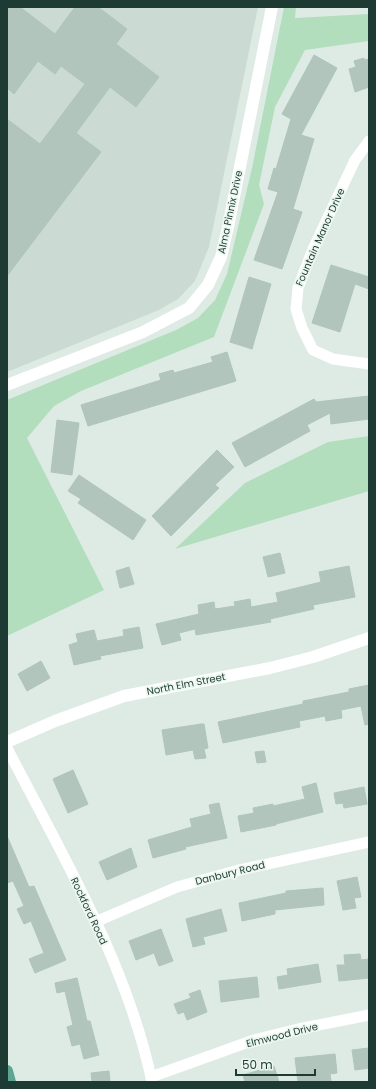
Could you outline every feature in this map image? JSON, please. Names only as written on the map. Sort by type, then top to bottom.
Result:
[{"type":"main road","points":[[7,1071],[10,1082]]},
{"type":"street","name":"Alma Pinnix Drive","points":[[7,385],[143,332],[189,308],[208,285],[221,257],[228,227],[272,7]]},
{"type":"street","name":"Fountain Manor Drive","points":[[369,141],[355,160],[314,249],[298,288],[296,309],[302,328],[313,350],[333,360],[369,364]]},
{"type":"street","name":"North Elm Street","points":[[7,742],[55,721],[124,696],[277,666],[313,657],[369,638]]},
{"type":"street","name":"Rockford Road","points":[[7,748],[95,922],[122,985],[151,1079]]},
{"type":"street","name":"Danbury Road","points":[[95,922],[177,888],[239,870],[369,842]]},
{"type":"street","name":"Elmwood Drive","points":[[151,1079],[254,1040],[298,1029],[369,1016]]},
{"type":"shaded area","points":[[7,7],[258,7],[209,247],[195,281],[178,299],[159,310],[7,372]]},
{"type":"green space","points":[[284,7],[296,7],[295,18],[369,14],[369,41],[305,50],[275,107],[259,185],[264,204],[214,337],[81,391],[54,406],[27,438],[104,590],[7,636],[7,400],[176,330],[198,318],[215,300],[227,274],[252,168]]},
{"type":"green space","points":[[369,436],[369,491],[175,549],[245,483],[328,442]]},
{"type":"building","points":[[7,7],[20,7],[55,34],[75,7],[98,7],[127,29],[116,44],[159,77],[136,107],[110,87],[76,133],[101,152],[7,276],[7,119],[40,144],[85,84],[61,66],[55,74],[38,61],[14,94],[7,88]]},
{"type":"building","points":[[314,55],[337,68],[301,135],[314,139],[293,209],[302,212],[282,269],[254,260],[278,192],[268,189],[274,168],[276,169],[291,119],[282,114]]},
{"type":"building","points":[[364,58],[364,60],[369,59],[369,87],[355,92],[349,69],[356,67],[354,61]]},
{"type":"building","points":[[331,265],[369,277],[369,289],[355,284],[340,332],[312,323]]},
{"type":"building","points":[[249,277],[271,284],[252,349],[230,342]]},
{"type":"building","points":[[227,352],[236,381],[88,426],[81,405],[161,380],[159,374],[173,370],[174,373],[213,362],[211,357]]},
{"type":"building","points":[[369,396],[369,419],[331,424],[330,413],[307,425],[310,431],[245,467],[232,443],[314,399],[316,402]]},
{"type":"building","points":[[57,420],[79,423],[72,475],[51,472]]},
{"type":"building","points":[[217,450],[234,467],[215,485],[219,488],[171,536],[152,516]]},
{"type":"building","points":[[79,475],[146,520],[133,540],[78,503],[81,499],[68,491]]},
{"type":"building","points":[[280,553],[285,573],[268,577],[263,557]]},
{"type":"building","points":[[349,566],[355,597],[313,605],[314,609],[270,619],[271,622],[196,635],[195,629],[179,633],[181,640],[162,645],[156,624],[199,614],[198,605],[214,602],[215,609],[235,606],[234,602],[250,599],[251,607],[278,602],[276,593],[321,582],[319,572]]},
{"type":"building","points":[[129,567],[134,584],[120,588],[116,571]]},
{"type":"building","points":[[139,627],[143,648],[100,656],[101,659],[74,665],[69,645],[78,642],[76,634],[94,630],[97,641],[124,636],[123,630]]},
{"type":"building","points":[[41,661],[50,678],[27,691],[18,674]]},
{"type":"building","points":[[369,685],[369,724],[365,725],[361,706],[341,710],[342,718],[326,721],[325,716],[299,721],[300,727],[223,743],[218,722],[303,704],[303,701],[349,692],[349,689]]},
{"type":"building","points":[[204,724],[208,748],[204,749],[206,758],[195,759],[193,750],[166,755],[162,730]]},
{"type":"building","points":[[264,751],[266,762],[257,763],[255,752]]},
{"type":"building","points":[[73,770],[88,804],[68,813],[53,779]]},
{"type":"building","points":[[316,783],[323,812],[276,825],[241,832],[238,816],[254,813],[253,808],[273,804],[273,806],[305,799],[302,787]]},
{"type":"building","points":[[364,787],[367,804],[344,808],[343,803],[336,804],[334,793]]},
{"type":"building","points":[[219,803],[227,838],[185,847],[186,849],[153,858],[148,840],[192,827],[190,819],[211,814],[209,805]]},
{"type":"building","points":[[7,836],[29,887],[34,886],[66,960],[35,973],[29,959],[44,953],[31,921],[24,924],[17,909],[24,906],[13,881],[7,883]]},
{"type":"building","points":[[131,848],[137,867],[107,880],[99,862]]},
{"type":"building","points":[[357,877],[361,897],[354,898],[356,908],[343,910],[337,881]]},
{"type":"building","points":[[323,888],[324,905],[275,910],[275,914],[242,921],[239,903],[286,893],[286,891]]},
{"type":"building","points":[[221,909],[227,931],[203,937],[205,944],[193,947],[186,919]]},
{"type":"building","points":[[161,929],[173,961],[159,966],[154,953],[136,960],[129,941]]},
{"type":"building","points":[[360,954],[361,960],[369,959],[369,978],[339,981],[337,965],[345,965],[344,955]]},
{"type":"building","points":[[318,964],[321,982],[279,989],[277,977],[288,975],[287,969]]},
{"type":"building","points":[[257,977],[259,997],[221,1002],[219,981]]},
{"type":"building","points":[[77,978],[87,1021],[90,1021],[99,1055],[84,1059],[80,1044],[72,1046],[67,1027],[73,1025],[65,991],[57,993],[55,983]]},
{"type":"building","points":[[200,990],[207,1012],[187,1020],[184,1012],[178,1014],[174,1004],[191,998],[189,994]]},
{"type":"building","points":[[369,1048],[369,1068],[355,1070],[352,1050]]},
{"type":"building","points":[[335,1054],[337,1073],[330,1074],[331,1081],[298,1082],[295,1058]]},
{"type":"building","points":[[274,1066],[279,1082],[245,1082],[243,1075]]},
{"type":"building","points":[[109,1071],[110,1082],[92,1082],[91,1073]]}]
